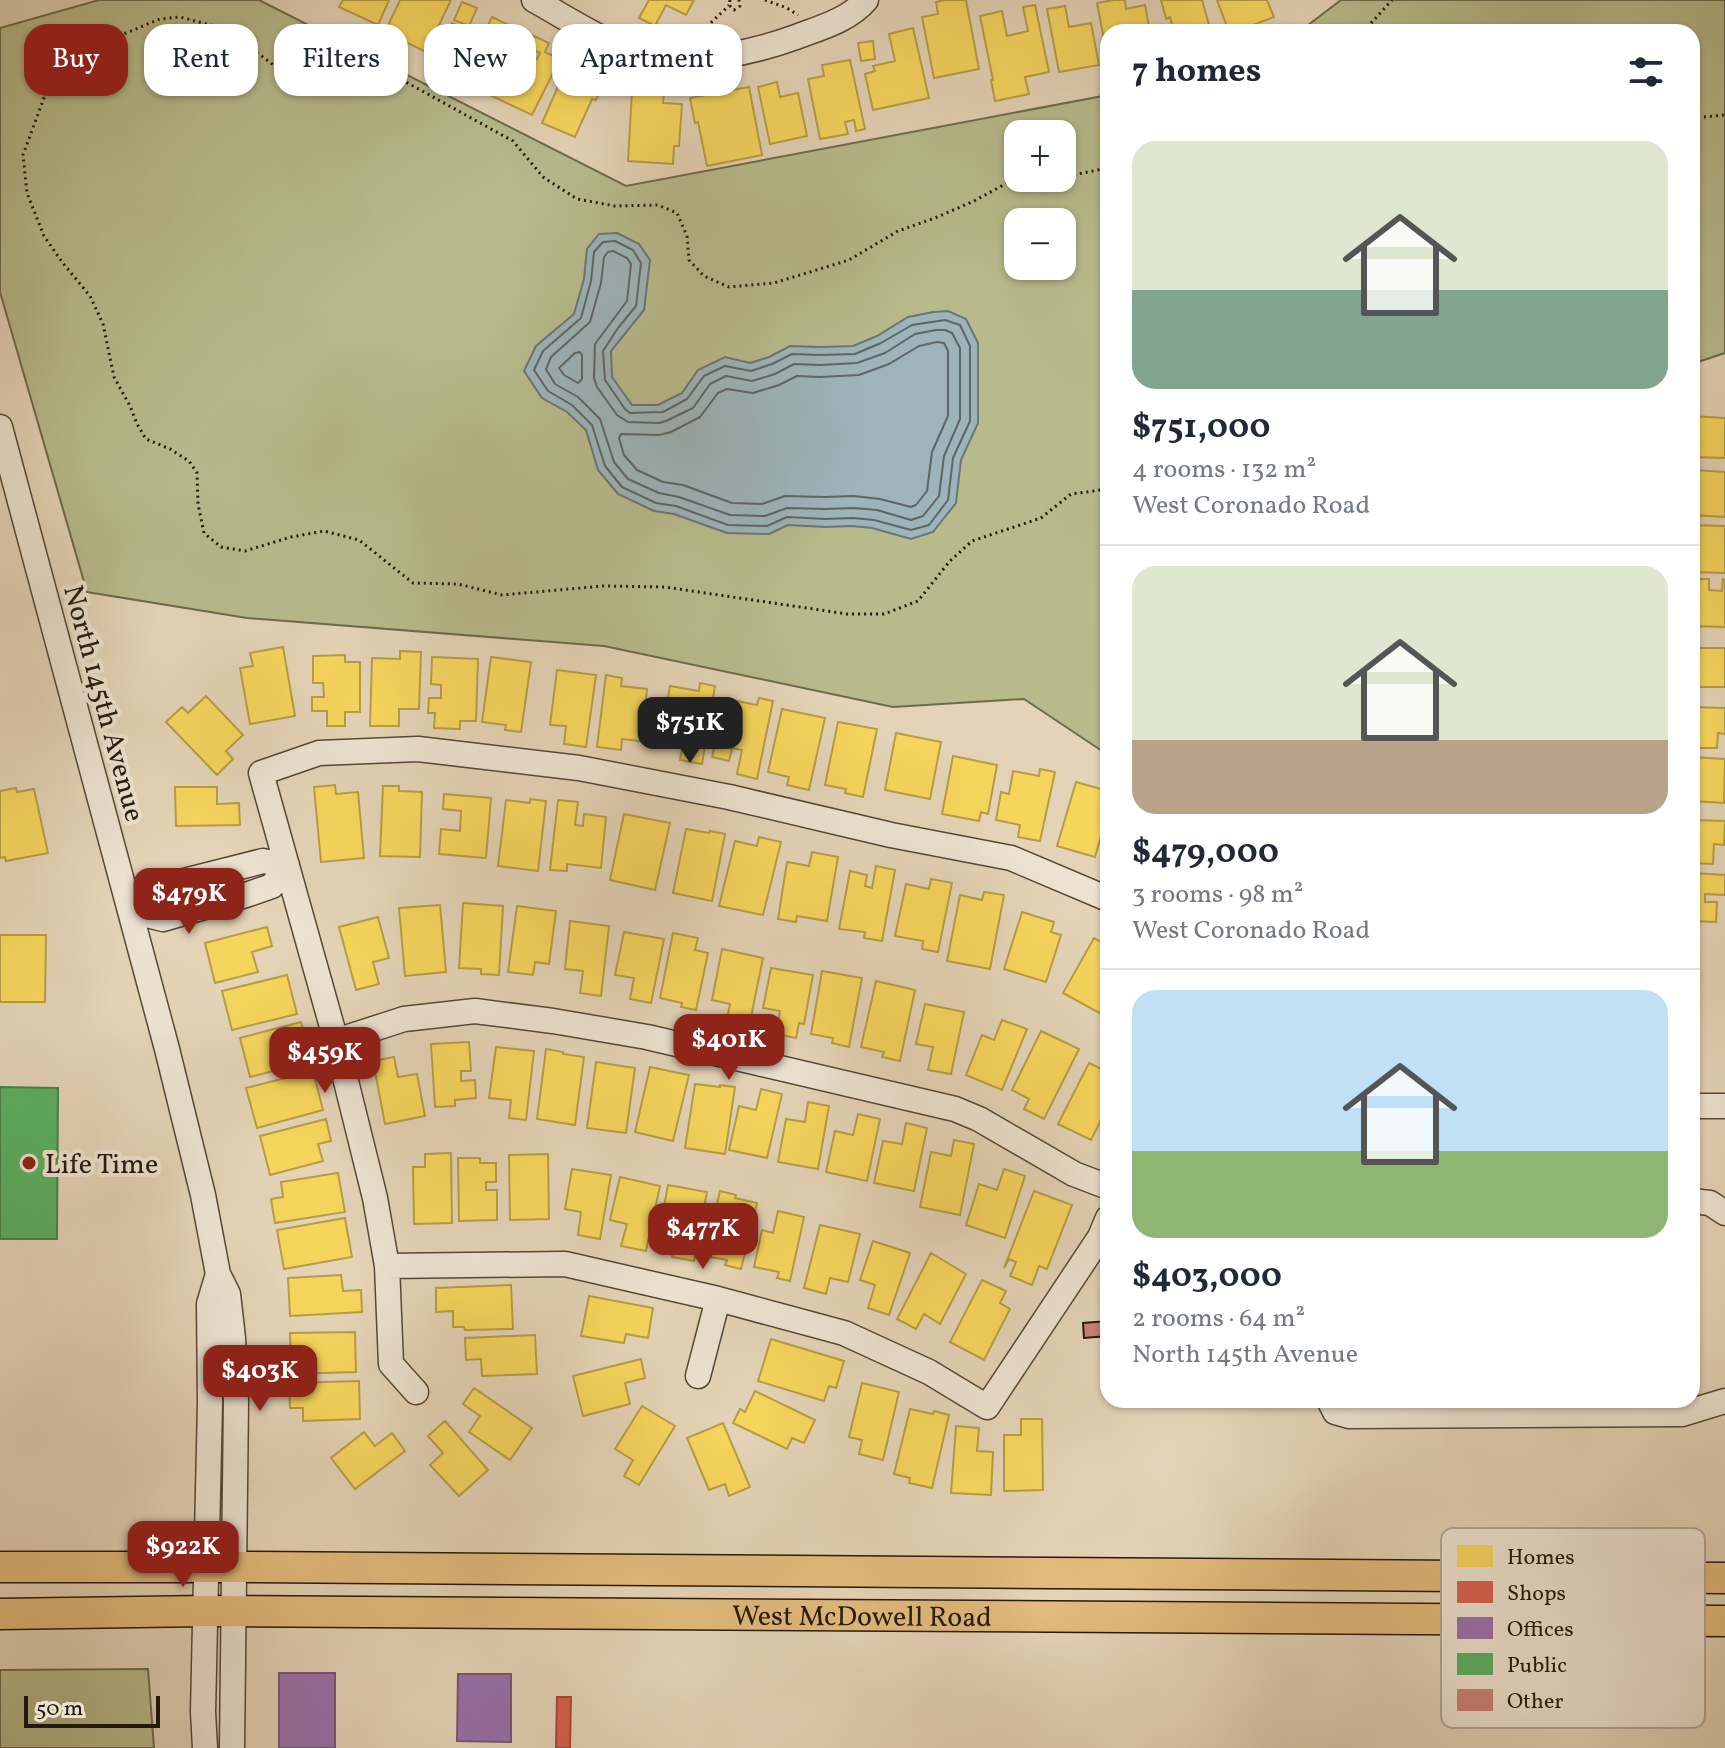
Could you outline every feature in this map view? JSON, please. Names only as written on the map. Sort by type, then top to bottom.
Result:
[{"type":"main road","name":"West McDowell Road","points":[[0,1567],[1441,1576]]},
{"type":"main road","points":[[1408,1576],[1408,1618]]},
{"type":"main road","name":"West McDowell Road","points":[[1705,1578],[1725,1578]]},
{"type":"main road","name":"West McDowell Road","points":[[0,1614],[220,1611],[1441,1618]]},
{"type":"main road","name":"West McDowell Road","points":[[1705,1621],[1725,1621]]},
{"type":"street","points":[[534,0],[578,24]]},
{"type":"street","points":[[742,52],[771,46],[831,24],[866,0]]},
{"type":"street","name":"North 145th Avenue","points":[[0,427],[191,1142],[218,1274],[228,1294],[236,1400],[220,1611],[232,1748]]},
{"type":"street","points":[[416,1392],[391,1364],[387,1266],[375,1198],[336,1041],[261,773],[319,753],[418,749],[579,768],[1011,858],[1100,896]]},
{"type":"street","points":[[131,911],[154,890],[263,861],[287,865]]},
{"type":"street","points":[[131,911],[163,919],[228,900],[272,886],[287,865]]},
{"type":"street","points":[[220,871],[228,900]]},
{"type":"street","points":[[336,1041],[404,1019],[475,1011],[647,1037],[955,1109],[979,1119],[1074,1174],[1100,1184]]},
{"type":"street","points":[[1700,1106],[1725,1106]]},
{"type":"street","points":[[1700,1202],[1710,1203],[1725,1213]]},
{"type":"street","points":[[387,1266],[565,1264],[718,1299],[844,1333],[929,1372],[987,1407],[1100,1237]]},
{"type":"street","points":[[698,1376],[718,1299]]},
{"type":"street","points":[[1577,1408],[1682,1414],[1725,1401]]},
{"type":"street","points":[[1333,1408],[1335,1412],[1349,1416],[1537,1408]]},
{"type":"street","name":"North 145th Avenue","points":[[205,1748],[203,1712],[220,1611]]},
{"type":"path","points":[[729,2],[732,10],[738,9],[741,4],[739,0]]},
{"type":"path","points":[[765,0],[794,12],[807,32]]},
{"type":"path","points":[[1370,24],[1392,0]]},
{"type":"path","points":[[711,24],[729,2]]},
{"type":"path","points":[[1004,185],[974,201],[898,231],[849,260],[774,283],[729,287],[704,276],[689,260],[687,236],[677,213],[658,205],[615,206],[577,199],[543,177],[513,141],[404,81],[381,81],[331,89],[298,84],[218,27],[180,17],[160,19],[126,33],[81,38],[63,46],[23,155],[27,193],[44,236],[90,296],[103,324],[114,377],[137,424],[146,439],[189,461],[197,473],[198,504],[204,533],[221,547],[245,551],[324,531],[359,540],[413,583],[458,584],[502,595],[603,586],[665,587],[847,614],[884,614],[918,601],[949,562],[972,541],[1041,518],[1071,494],[1100,490]]},
{"type":"path","points":[[1700,117],[1725,115]]},
{"type":"path","points":[[1076,174],[1100,170]]},
{"type":"green space","points":[[99,0],[259,0],[306,24],[274,24],[274,96],[408,96],[408,76],[424,84],[424,96],[448,96],[626,186],[1100,97],[1100,750],[1024,699],[893,707],[604,646],[247,618],[87,592],[0,292],[0,28]]},
{"type":"green space","points":[[1341,0],[1725,0],[1725,353],[1700,361],[1700,24],[1310,24]]},
{"type":"green space","points":[[148,1669],[154,1748],[0,1748],[0,1670]]},
{"type":"water","points":[[617,233],[639,244],[650,260],[644,310],[611,351],[612,377],[632,405],[658,405],[682,393],[698,370],[725,357],[750,363],[790,346],[853,346],[908,317],[933,312],[948,311],[966,319],[978,343],[978,423],[961,460],[956,503],[933,532],[911,539],[872,528],[788,525],[769,534],[727,533],[674,514],[654,511],[618,494],[598,470],[586,430],[567,412],[542,398],[524,371],[536,346],[574,314],[584,279],[587,249],[599,234]]},
{"type":"building: Homes","points":[[343,0],[389,0],[378,24],[339,7]]},
{"type":"building: Homes","points":[[400,0],[451,0],[439,24],[424,24],[424,51],[408,43],[408,24],[389,24]]},
{"type":"building: Homes","points":[[649,0],[694,0],[686,15],[666,5],[656,24],[639,18]]},
{"type":"building: Homes","points":[[966,0],[979,69],[934,78],[922,17],[938,14],[936,2]]},
{"type":"building: Homes","points":[[1125,0],[1126,9],[1145,5],[1149,24],[1101,24],[1097,3]]},
{"type":"building: Homes","points":[[1161,0],[1202,0],[1209,24],[1172,24],[1170,17],[1166,19]]},
{"type":"building: Homes","points":[[1217,0],[1267,0],[1274,17],[1255,24],[1226,24]]},
{"type":"building: Homes","points":[[462,2],[477,8],[470,24],[454,20]]},
{"type":"building: Homes","points":[[1035,5],[1049,72],[1025,77],[1029,94],[995,101],[980,16],[1002,11],[1007,36],[1028,31],[1023,7]]},
{"type":"building: Homes","points":[[1065,6],[1069,27],[1091,23],[1099,65],[1059,72],[1047,9]]},
{"type":"building: Homes","points":[[492,17],[507,24],[488,24]]},
{"type":"building: Homes","points":[[913,28],[929,98],[873,110],[865,74],[875,71],[873,66],[895,61],[889,34]]},
{"type":"building: Homes","points":[[536,37],[549,43],[545,52],[552,55],[552,75],[532,115],[492,96],[536,96],[536,59],[540,53],[536,51]]},
{"type":"building: Homes","points":[[873,41],[875,59],[861,61],[858,43]]},
{"type":"building: Homes","points":[[850,60],[865,129],[856,131],[854,120],[845,122],[848,134],[820,139],[808,79],[824,76],[822,65]]},
{"type":"building: Homes","points":[[777,82],[780,97],[798,93],[807,136],[770,144],[758,87]]},
{"type":"building: Homes","points":[[749,87],[762,155],[707,166],[690,98],[742,96],[742,88]]},
{"type":"building: Homes","points":[[554,96],[598,96],[596,100],[592,99],[575,137],[542,123]]},
{"type":"building: Homes","points":[[632,96],[664,96],[663,103],[682,104],[679,146],[674,146],[673,164],[628,161]]},
{"type":"building: Homes","points":[[1700,416],[1725,418],[1725,458],[1700,457]]},
{"type":"building: Homes","points":[[1700,470],[1725,472],[1725,517],[1700,515]]},
{"type":"building: Homes","points":[[1700,525],[1725,526],[1725,573],[1700,572]]},
{"type":"building: Homes","points":[[1700,579],[1709,579],[1709,590],[1722,591],[1725,580],[1725,627],[1700,626]]},
{"type":"building: Homes","points":[[283,647],[295,716],[250,724],[240,668],[253,666],[250,653]]},
{"type":"building: Homes","points":[[1700,648],[1725,648],[1725,687],[1700,687]]},
{"type":"building: Homes","points":[[400,651],[421,652],[419,709],[399,709],[399,726],[370,726],[372,658],[400,659]]},
{"type":"building: Homes","points":[[345,655],[345,662],[360,662],[360,712],[345,712],[345,726],[327,726],[327,711],[312,711],[312,697],[324,697],[323,683],[313,683],[313,656]]},
{"type":"building: Homes","points":[[432,657],[478,659],[476,721],[460,721],[460,729],[434,728],[435,713],[428,713],[429,698],[441,698],[441,685],[431,684]]},
{"type":"building: Homes","points":[[491,657],[531,662],[521,732],[505,730],[506,725],[482,722]]},
{"type":"building: Homes","points":[[557,670],[596,675],[586,747],[564,744],[566,726],[550,725]]},
{"type":"building: Homes","points":[[606,675],[622,678],[621,686],[647,689],[646,699],[652,700],[647,742],[622,739],[621,750],[597,747]]},
{"type":"building: Homes","points":[[700,683],[715,686],[702,764],[680,760],[684,738],[678,737],[676,748],[660,745],[670,686],[699,691]]},
{"type":"building: Homes","points":[[206,696],[243,735],[226,751],[233,759],[217,775],[166,722],[182,707],[188,713]]},
{"type":"building: Homes","points":[[759,698],[773,701],[757,779],[737,774],[742,750],[732,748],[729,761],[712,757],[719,726],[727,727],[732,700],[757,705]]},
{"type":"building: Homes","points":[[1700,707],[1725,708],[1725,734],[1718,733],[1717,748],[1700,748]]},
{"type":"building: Homes","points":[[782,709],[825,718],[809,790],[787,785],[789,777],[768,772]]},
{"type":"building: Homes","points":[[838,722],[877,729],[863,797],[845,793],[846,789],[825,785]]},
{"type":"building: Homes","points":[[896,733],[941,742],[930,799],[885,790]]},
{"type":"building: Homes","points":[[953,756],[997,765],[988,814],[981,812],[979,821],[942,814]]},
{"type":"building: Homes","points":[[1700,757],[1725,759],[1724,803],[1700,802]]},
{"type":"building: Homes","points":[[1040,769],[1055,772],[1040,841],[1018,837],[1020,825],[996,820],[1001,792],[1009,794],[1013,771],[1039,776]]},
{"type":"building: Homes","points":[[1076,782],[1100,789],[1100,840],[1095,857],[1057,846]]},
{"type":"building: Homes","points":[[335,785],[336,794],[358,792],[364,858],[321,862],[314,787]]},
{"type":"building: Homes","points":[[383,786],[399,786],[399,791],[422,792],[420,857],[380,856]]},
{"type":"building: Homes","points":[[175,787],[217,787],[217,804],[239,803],[240,825],[176,826]]},
{"type":"building: Homes","points":[[16,788],[17,792],[34,789],[48,853],[6,861],[5,857],[0,858],[0,791]]},
{"type":"building: Homes","points":[[444,794],[491,798],[486,858],[439,854],[441,829],[460,831],[461,811],[443,809]]},
{"type":"building: Homes","points":[[530,799],[546,801],[538,871],[498,866],[506,800],[530,803]]},
{"type":"building: Homes","points":[[558,800],[578,802],[575,825],[583,826],[584,814],[606,817],[601,868],[567,864],[567,871],[550,870]]},
{"type":"building: Homes","points":[[624,814],[670,823],[655,890],[610,880]]},
{"type":"building: Homes","points":[[1700,820],[1725,821],[1724,845],[1714,844],[1713,864],[1700,863]]},
{"type":"building: Homes","points":[[686,829],[725,834],[712,901],[673,893]]},
{"type":"building: Homes","points":[[759,837],[781,842],[763,915],[719,906],[735,841],[757,846]]},
{"type":"building: Homes","points":[[812,852],[838,857],[827,921],[797,916],[796,922],[778,919],[787,862],[809,866]]},
{"type":"building: Homes","points":[[876,866],[895,870],[882,941],[864,938],[865,932],[839,929],[850,871],[867,875],[865,886],[872,888]]},
{"type":"building: Homes","points":[[1700,873],[1725,875],[1725,895],[1705,894],[1705,902],[1717,902],[1716,922],[1700,921]]},
{"type":"building: Homes","points":[[931,879],[952,883],[938,952],[922,949],[923,941],[895,936],[906,884],[929,889]]},
{"type":"building: Homes","points":[[984,892],[1004,895],[990,969],[947,961],[960,895],[982,900]]},
{"type":"building: Homes","points":[[463,903],[503,906],[499,975],[481,974],[481,969],[459,968]]},
{"type":"building: Homes","points":[[440,905],[446,972],[405,976],[399,908]]},
{"type":"building: Homes","points":[[517,906],[556,911],[549,964],[535,962],[533,975],[508,972]]},
{"type":"building: Homes","points":[[1022,912],[1054,922],[1051,932],[1061,935],[1046,982],[1004,969]]},
{"type":"building: Homes","points":[[378,917],[389,958],[373,962],[379,984],[356,990],[339,927]]},
{"type":"building: Homes","points":[[570,921],[609,926],[601,996],[580,993],[583,971],[565,969]]},
{"type":"building: Homes","points":[[267,927],[272,946],[252,952],[258,972],[215,983],[205,943]]},
{"type":"building: Homes","points":[[624,932],[664,939],[651,1003],[630,999],[634,978],[615,975]]},
{"type":"building: Homes","points":[[673,933],[698,938],[695,950],[708,953],[696,1010],[660,998]]},
{"type":"building: Homes","points":[[0,935],[46,935],[45,1002],[0,1002]]},
{"type":"building: Homes","points":[[1094,938],[1100,941],[1100,1013],[1063,993]]},
{"type":"building: Homes","points":[[722,949],[763,958],[749,1027],[726,1023],[730,1004],[712,1000]]},
{"type":"building: Homes","points":[[771,968],[813,975],[804,1024],[799,1023],[796,1038],[776,1034],[780,1011],[763,1008]]},
{"type":"building: Homes","points":[[822,971],[862,978],[849,1047],[832,1043],[833,1038],[811,1034]]},
{"type":"building: Homes","points":[[287,975],[297,1014],[232,1030],[222,991]]},
{"type":"building: Homes","points":[[876,981],[915,990],[900,1061],[882,1057],[884,1052],[861,1047]]},
{"type":"building: Homes","points":[[925,1004],[964,1012],[951,1074],[928,1070],[933,1047],[916,1044]]},
{"type":"building: Homes","points":[[1002,1020],[1027,1029],[1002,1090],[966,1075],[982,1035],[994,1040]]},
{"type":"building: Homes","points":[[301,1022],[307,1045],[292,1049],[296,1065],[250,1077],[240,1038]]},
{"type":"building: Homes","points":[[1041,1031],[1079,1049],[1044,1119],[1024,1109],[1029,1099],[1012,1090]]},
{"type":"building: Homes","points":[[469,1042],[471,1071],[461,1071],[461,1081],[475,1080],[476,1098],[455,1100],[455,1106],[435,1107],[431,1044]]},
{"type":"building: Homes","points":[[496,1047],[534,1051],[526,1120],[509,1118],[511,1100],[489,1098]]},
{"type":"building: Homes","points":[[546,1049],[584,1057],[575,1125],[537,1119]]},
{"type":"building: Homes","points":[[394,1057],[398,1077],[417,1074],[425,1116],[385,1124],[373,1061]]},
{"type":"building: Homes","points":[[596,1062],[635,1068],[626,1133],[587,1128]]},
{"type":"building: Homes","points":[[1089,1063],[1100,1068],[1100,1122],[1091,1140],[1058,1124]]},
{"type":"building: Homes","points":[[650,1067],[689,1075],[673,1141],[635,1132]]},
{"type":"building: Homes","points":[[313,1071],[323,1110],[257,1128],[246,1088]]},
{"type":"building: Homes","points":[[695,1084],[735,1087],[725,1154],[685,1148]]},
{"type":"building: Homes","points":[[761,1089],[782,1094],[767,1158],[729,1150],[739,1106],[756,1110]]},
{"type":"building: Homes","points":[[808,1102],[829,1106],[818,1169],[778,1162],[786,1119],[805,1122]]},
{"type":"building: Homes","points":[[858,1114],[880,1119],[867,1181],[826,1172],[835,1131],[853,1135]]},
{"type":"building: Homes","points":[[326,1119],[331,1141],[318,1144],[323,1161],[270,1175],[260,1136]]},
{"type":"building: Homes","points":[[906,1123],[927,1128],[914,1191],[874,1183],[883,1141],[902,1144]]},
{"type":"building: Homes","points":[[954,1140],[974,1144],[960,1215],[920,1207],[931,1152],[951,1156]]},
{"type":"building: Homes","points":[[451,1153],[452,1223],[414,1224],[413,1167],[425,1167],[425,1154]]},
{"type":"building: Homes","points":[[548,1154],[549,1219],[510,1220],[509,1155]]},
{"type":"building: Homes","points":[[458,1158],[480,1158],[480,1163],[496,1163],[496,1182],[486,1182],[486,1190],[497,1190],[497,1220],[459,1221]]},
{"type":"building: Homes","points":[[572,1169],[611,1175],[600,1239],[578,1235],[581,1212],[565,1209]]},
{"type":"building: Homes","points":[[1004,1169],[1025,1176],[1005,1238],[966,1225],[979,1184],[997,1190]]},
{"type":"building: Homes","points":[[338,1173],[345,1212],[275,1223],[271,1199],[283,1197],[281,1182]]},
{"type":"building: Homes","points":[[620,1177],[660,1186],[646,1251],[621,1246],[627,1224],[610,1220]]},
{"type":"building: Homes","points":[[668,1185],[707,1192],[694,1261],[672,1257],[676,1237],[659,1234]]},
{"type":"building: Homes","points":[[720,1191],[757,1203],[741,1269],[725,1265],[727,1260],[705,1256]]},
{"type":"building: Homes","points":[[1034,1191],[1072,1205],[1047,1269],[1039,1266],[1032,1285],[1010,1276],[1016,1262],[1009,1259],[1004,1268]]},
{"type":"building: Homes","points":[[778,1211],[804,1217],[790,1281],[777,1278],[779,1272],[754,1267],[762,1230],[773,1233]]},
{"type":"building: Homes","points":[[345,1218],[352,1257],[284,1269],[277,1230]]},
{"type":"building: Homes","points":[[820,1225],[860,1234],[848,1282],[830,1278],[826,1294],[804,1288]]},
{"type":"building: Homes","points":[[873,1241],[910,1253],[889,1315],[868,1308],[875,1285],[860,1280]]},
{"type":"building: Homes","points":[[931,1253],[966,1274],[940,1324],[924,1314],[916,1329],[897,1319]]},
{"type":"building: Homes","points":[[341,1275],[343,1291],[361,1290],[362,1312],[290,1316],[288,1278]]},
{"type":"building: Homes","points":[[982,1280],[1006,1291],[1000,1303],[1010,1309],[984,1360],[950,1342]]},
{"type":"building: Homes","points":[[511,1285],[513,1329],[465,1330],[464,1327],[453,1327],[453,1311],[436,1312],[436,1288]]},
{"type":"building: Homes","points":[[589,1296],[653,1308],[648,1338],[626,1334],[624,1343],[581,1336]]},
{"type":"building: Homes","points":[[355,1332],[356,1372],[291,1374],[290,1333]]},
{"type":"building: Homes","points":[[535,1335],[537,1374],[482,1376],[481,1359],[466,1360],[465,1338]]},
{"type":"building: Homes","points":[[771,1339],[844,1361],[836,1388],[829,1386],[824,1401],[758,1381]]},
{"type":"building: Homes","points":[[641,1359],[645,1378],[625,1383],[630,1404],[583,1416],[573,1376]]},
{"type":"building: Homes","points":[[359,1381],[360,1419],[303,1421],[303,1408],[290,1408],[289,1383]]},
{"type":"building: Homes","points":[[862,1383],[899,1392],[883,1460],[859,1454],[862,1440],[849,1437]]},
{"type":"building: Homes","points":[[474,1388],[532,1428],[510,1460],[469,1432],[480,1416],[463,1404]]},
{"type":"building: Homes","points":[[755,1391],[815,1420],[804,1443],[792,1438],[787,1449],[733,1423],[740,1409],[745,1412]]},
{"type":"building: Homes","points":[[642,1406],[675,1426],[639,1485],[624,1476],[633,1460],[615,1449]]},
{"type":"building: Homes","points":[[910,1409],[949,1415],[932,1488],[909,1483],[910,1478],[894,1474]]},
{"type":"building: Homes","points":[[1021,1419],[1042,1419],[1043,1490],[1004,1491],[1004,1435],[1021,1435]]},
{"type":"building: Homes","points":[[445,1421],[488,1470],[459,1496],[430,1465],[443,1453],[428,1436]]},
{"type":"building: Homes","points":[[723,1423],[750,1487],[729,1496],[725,1484],[709,1490],[687,1438]]},
{"type":"building: Homes","points":[[956,1426],[979,1428],[977,1451],[993,1452],[991,1495],[951,1493]]},
{"type":"building: Homes","points":[[364,1432],[375,1446],[392,1433],[405,1451],[355,1489],[331,1458]]},
{"type":"building: Shops","points":[[557,1697],[571,1697],[570,1748],[556,1748]]},
{"type":"building: Offices","points":[[279,1673],[335,1673],[335,1748],[279,1748]]},
{"type":"building: Offices","points":[[458,1674],[511,1674],[511,1742],[457,1741]]},
{"type":"building: Public","name":"Life Time","points":[[0,1087],[58,1088],[57,1239],[0,1239]]},
{"type":"building: Other","points":[[1100,1322],[1100,1337],[1084,1338],[1083,1323]]},
{"type":"place","name":"Life Time","points":[[29,1163]]}]
